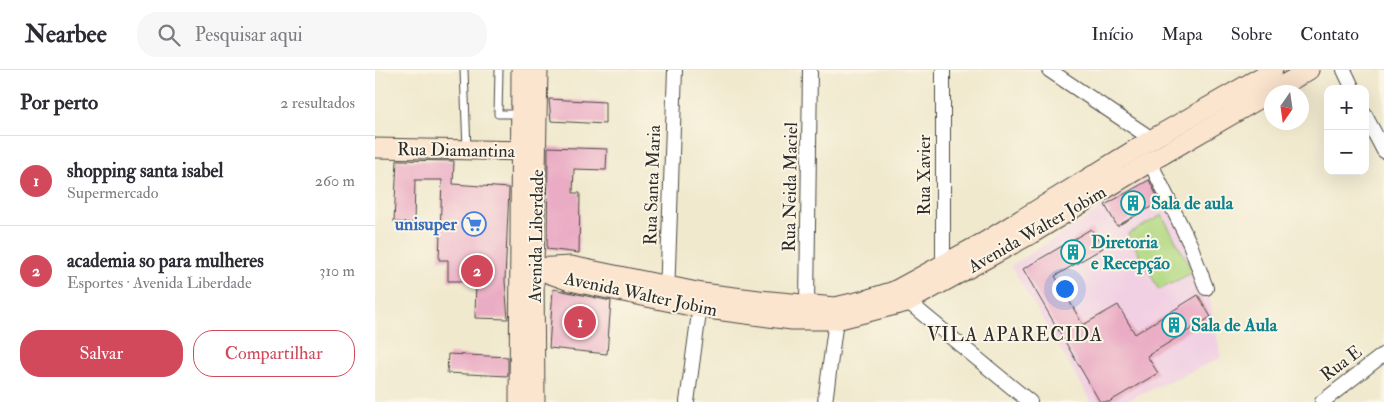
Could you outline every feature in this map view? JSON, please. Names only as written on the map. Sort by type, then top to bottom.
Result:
[{"type":"main road","name":"Avenida Liberdade","points":[[521,70],[521,114],[529,151]]},
{"type":"main road","name":"Avenida Liberdade","points":[[535,402],[528,356],[527,267],[529,151],[538,70]]},
{"type":"main road","name":"Avenida Walter Jobim","points":[[947,272],[986,241],[1152,139],[1274,74],[1309,70]]},
{"type":"main road","name":"Avenida Walter Jobim","points":[[527,267],[570,281],[667,293],[792,320],[836,314],[900,296],[947,272],[1033,233],[1150,162],[1274,74]]},
{"type":"main road","name":"Rua Diamantina","points":[[375,148],[529,151]]},
{"type":"main road","name":"Avenida Walter Jobim","points":[[701,300],[759,300],[807,304],[836,314]]},
{"type":"main road","name":"Avenida Liberdade","points":[[519,402],[528,356]]},
{"type":"street","name":"Rua Santa Maria","points":[[667,293],[675,70]]},
{"type":"street","name":"Rua Neida Maciel","points":[[807,304],[811,70]]},
{"type":"street","name":"Rua Xavier","points":[[943,70],[947,272]]},
{"type":"street","points":[[1049,70],[1152,139]]},
{"type":"street","points":[[1344,70],[1351,85]]},
{"type":"street","points":[[1369,123],[1384,151]]},
{"type":"street","points":[[1150,162],[1190,244],[1205,288]]},
{"type":"street","points":[[900,296],[1030,402]]},
{"type":"street","points":[[687,402],[701,300]]},
{"type":"street","points":[[825,402],[836,314]]},
{"type":"street","name":"Rua E","points":[[1322,402],[1384,354]]},
{"type":"lane","points":[[464,70],[467,150]]},
{"type":"lane","points":[[499,70],[499,114],[521,114]]},
{"type":"shaded area","points":[[1158,172],[1203,265],[1221,358],[1123,402],[1092,402],[1011,266]]},
{"type":"green space","points":[[1162,215],[1193,272],[1159,290],[1128,234]]},
{"type":"building","points":[[549,99],[605,102],[605,124],[551,121]]},
{"type":"building","points":[[548,147],[607,149],[606,170],[574,169],[573,193],[580,193],[579,253],[547,249]]},
{"type":"building","points":[[397,160],[454,161],[453,184],[509,188],[505,281],[508,319],[475,318],[476,281],[448,281],[448,260],[439,260],[442,180],[415,180],[414,223],[394,222]]},
{"type":"building","name":"Sala de aula","points":[[1149,180],[1160,202],[1117,226],[1105,205]]},
{"type":"building","points":[[1091,229],[1103,248],[1055,276],[1083,325],[1118,305],[1135,334],[1198,295],[1211,317],[1147,356],[1158,373],[1109,402],[1100,402],[1023,269]]},
{"type":"building","points":[[553,289],[611,301],[607,354],[549,348]]},
{"type":"building","points":[[448,354],[508,357],[508,376],[447,373]]},
{"type":"place","name":"Sala de aula","points":[[1133,203]]},
{"type":"place","name":"unisuper","points":[[474,224]]},
{"type":"place","name":"Diretoria e Recepção","points":[[1073,252]]},
{"type":"place","name":"academia so para mulheres","points":[[477,271]]},
{"type":"place","name":"shopping santa isabel","points":[[580,322]]},
{"type":"place","name":"Sala de Aula","points":[[1174,325]]},
{"type":"district","name":"VILA APARECIDA","points":[[1015,334]]}]
